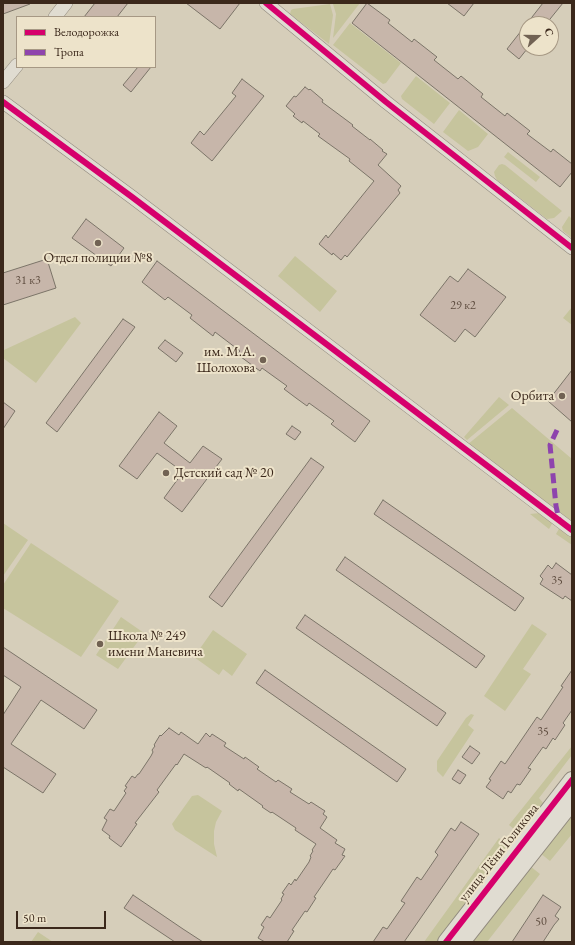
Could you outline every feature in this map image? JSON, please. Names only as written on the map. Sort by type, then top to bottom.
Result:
[{"type":"street","points":[[56,16],[66,3]]},
{"type":"street","points":[[266,3],[386,102],[572,248]]},
{"type":"street","points":[[3,82],[16,66]]},
{"type":"street","points":[[3,102],[572,530]]},
{"type":"street","name":"улица Лёни Голикова","points":[[446,942],[572,780]]},
{"type":"street","name":"улица Лёни Голикова","points":[[462,942],[572,802]]},
{"type":"shaded area","points":[[360,3],[333,38],[336,14],[333,4]]},
{"type":"shaded area","points":[[330,4],[333,15],[329,44],[290,14],[291,10],[293,9]]},
{"type":"shaded area","points":[[350,23],[401,63],[386,83],[383,84],[333,45]]},
{"type":"shaded area","points":[[416,76],[450,103],[434,124],[402,99],[401,96]]},
{"type":"shaded area","points":[[459,110],[488,134],[478,147],[468,151],[443,132]]},
{"type":"shaded area","points":[[508,152],[540,177],[536,182],[504,157]]},
{"type":"shaded area","points":[[502,164],[562,211],[554,218],[547,219],[497,180],[494,172],[499,165]]},
{"type":"shaded area","points":[[569,216],[572,219],[572,238],[563,231],[562,227]]},
{"type":"shaded area","points":[[295,256],[337,291],[320,312],[278,276]]},
{"type":"shaded area","points":[[572,307],[572,325],[563,318]]},
{"type":"shaded area","points":[[75,317],[81,323],[36,383],[3,358],[4,350]]},
{"type":"shaded area","points":[[499,397],[509,405],[467,440],[464,437]]},
{"type":"shaded area","points":[[512,408],[572,459],[572,522],[467,445]]},
{"type":"shaded area","points":[[540,513],[553,522],[549,529],[530,514]]},
{"type":"shaded area","points":[[3,523],[28,540],[3,576]]},
{"type":"shaded area","points":[[560,527],[572,536],[572,545],[556,534]]},
{"type":"shaded area","points":[[31,543],[119,601],[81,657],[3,608],[3,585]]},
{"type":"shaded area","points":[[121,617],[144,633],[118,669],[96,655]]},
{"type":"shaded area","points":[[532,624],[547,634],[523,669],[531,674],[505,711],[484,696]]},
{"type":"shaded area","points":[[213,630],[247,654],[232,676],[223,669],[219,675],[194,657]]},
{"type":"shaded area","points":[[471,714],[474,715],[468,725],[474,730],[443,777],[437,771],[437,761],[466,718]]},
{"type":"shaded area","points":[[572,746],[572,755],[539,798],[544,804],[521,835],[509,825]]},
{"type":"shaded area","points":[[198,795],[222,811],[216,822],[214,831],[214,844],[217,857],[175,830],[172,824],[192,796]]},
{"type":"shaded area","points":[[572,813],[572,834],[550,861],[540,853]]},
{"type":"shaded area","points":[[499,838],[510,847],[437,942],[424,942]]},
{"type":"shaded area","points":[[530,866],[540,874],[487,942],[471,942]]},
{"type":"shaded area","points":[[38,932],[53,942],[31,942]]},
{"type":"building","points":[[3,3],[30,3],[30,4],[3,14]]},
{"type":"building","points":[[95,3],[128,3],[118,16],[85,16]]},
{"type":"building","points":[[186,3],[240,3],[220,29]]},
{"type":"building","points":[[367,3],[390,20],[388,23],[412,42],[414,39],[437,57],[434,60],[458,79],[461,76],[483,94],[481,97],[505,116],[507,113],[530,131],[527,134],[551,152],[553,149],[572,164],[572,172],[560,187],[352,23]]},
{"type":"building","points":[[447,3],[474,3],[464,16]]},
{"type":"building","points":[[543,3],[563,3],[552,16],[533,16]]},
{"type":"building","points":[[519,34],[519,56],[521,56],[519,59],[507,49]]},
{"type":"building","points":[[137,68],[150,68],[131,92],[123,85]]},
{"type":"building","points":[[242,79],[264,96],[212,161],[191,143],[200,131],[204,135],[236,96],[232,93]]},
{"type":"building","points":[[305,87],[309,90],[310,89],[323,100],[322,102],[353,125],[352,126],[387,154],[378,165],[401,186],[398,190],[400,193],[347,257],[345,255],[341,260],[333,253],[332,255],[319,244],[326,235],[328,238],[374,181],[349,161],[350,159],[318,136],[320,134],[303,121],[302,123],[293,116],[295,114],[286,106],[294,96],[296,97]]},
{"type":"building","name":"Отдел полиции №8","points":[[86,219],[124,248],[111,266],[72,238]]},
{"type":"building","points":[[47,259],[56,288],[3,305],[3,273]]},
{"type":"building","points":[[157,261],[370,421],[355,442],[331,424],[334,421],[309,403],[307,406],[284,389],[287,386],[262,368],[260,371],[237,354],[240,351],[215,332],[213,336],[190,318],[192,315],[168,297],[165,300],[142,282]]},
{"type":"building","points":[[468,269],[506,297],[475,337],[465,329],[455,342],[420,315],[450,276],[458,282]]},
{"type":"building","points":[[123,319],[135,327],[57,432],[46,423]]},
{"type":"building","points":[[165,340],[183,353],[176,362],[158,348]]},
{"type":"building","name":"Орбита","points":[[572,370],[572,422],[548,401]]},
{"type":"building","points":[[3,402],[15,411],[3,429]]},
{"type":"building","points":[[159,412],[177,426],[164,443],[190,463],[203,446],[222,459],[182,512],[164,498],[183,472],[157,453],[137,479],[119,466]]},
{"type":"building","points":[[292,426],[301,432],[295,440],[286,434]]},
{"type":"building","points":[[311,458],[324,467],[222,607],[209,597]]},
{"type":"building","points":[[383,500],[524,598],[515,611],[374,514]]},
{"type":"building","points":[[345,557],[485,656],[476,668],[336,570]]},
{"type":"building","points":[[556,563],[572,575],[572,601],[565,596],[563,599],[540,584],[543,579],[540,576],[548,565],[552,569]]},
{"type":"building","points":[[305,615],[446,713],[437,726],[296,628]]},
{"type":"building","points":[[3,647],[97,710],[84,729],[41,700],[11,744],[56,774],[43,793],[3,767],[3,715],[21,687],[3,675]]},
{"type":"building","points":[[265,670],[406,769],[397,782],[256,683]]},
{"type":"building","points":[[572,670],[572,710],[563,723],[565,725],[555,740],[553,738],[546,749],[543,747],[528,768],[531,769],[520,785],[517,784],[511,793],[508,791],[503,799],[486,787],[491,780],[489,779],[501,761],[505,764],[537,717],[541,720],[563,687],[561,686]]},
{"type":"building","points":[[169,728],[179,735],[181,732],[198,744],[206,733],[210,737],[212,734],[226,743],[224,746],[244,759],[245,757],[259,767],[257,769],[276,782],[278,780],[292,789],[290,792],[309,804],[311,802],[325,811],[323,814],[327,817],[320,828],[337,840],[335,843],[345,849],[342,855],[345,856],[335,870],[333,869],[314,897],[316,898],[292,930],[294,931],[287,942],[265,942],[258,938],[264,927],[261,925],[267,916],[270,918],[282,900],[281,899],[284,894],[282,893],[289,883],[291,885],[295,879],[296,881],[309,862],[313,851],[312,850],[316,844],[295,830],[296,828],[262,807],[263,806],[239,789],[238,791],[229,784],[230,783],[207,767],[206,768],[184,754],[157,790],[159,792],[135,823],[137,824],[121,847],[109,838],[110,836],[102,830],[107,820],[104,818],[110,809],[114,811],[126,793],[124,791],[127,787],[125,786],[132,776],[135,778],[139,774],[151,756],[153,752],[152,750],[155,746],[154,745],[160,735],[161,736]]},
{"type":"building","points":[[470,746],[480,753],[472,764],[462,757]]},
{"type":"building","points":[[458,770],[466,775],[460,784],[452,779]]},
{"type":"building","points":[[461,822],[479,834],[404,942],[373,942],[383,927],[387,929],[405,903],[401,901],[417,877],[421,880],[438,855],[435,852],[451,828],[455,831]]},
{"type":"building","points":[[133,895],[203,942],[175,942],[124,908]]},
{"type":"building","points":[[543,895],[561,907],[555,916],[559,919],[543,942],[512,942]]},
{"type":"marked path","points":[[557,430],[550,445],[556,506],[559,520]]},
{"type":"cycle path","points":[[266,3],[386,102],[572,248]]},
{"type":"cycle path","points":[[3,102],[132,197],[572,530]]},
{"type":"cycle path","points":[[446,942],[572,780]]},
{"type":"place","name":"Отдел полиции №8","points":[[98,243]]},
{"type":"place","name":"им. М.А. Шолохова","points":[[263,360]]},
{"type":"place","name":"Орбита","points":[[562,396]]},
{"type":"place","name":"Детский сад № 20","points":[[166,473]]},
{"type":"place","name":"Школа № 249 имени Маневича","points":[[100,644]]}]
